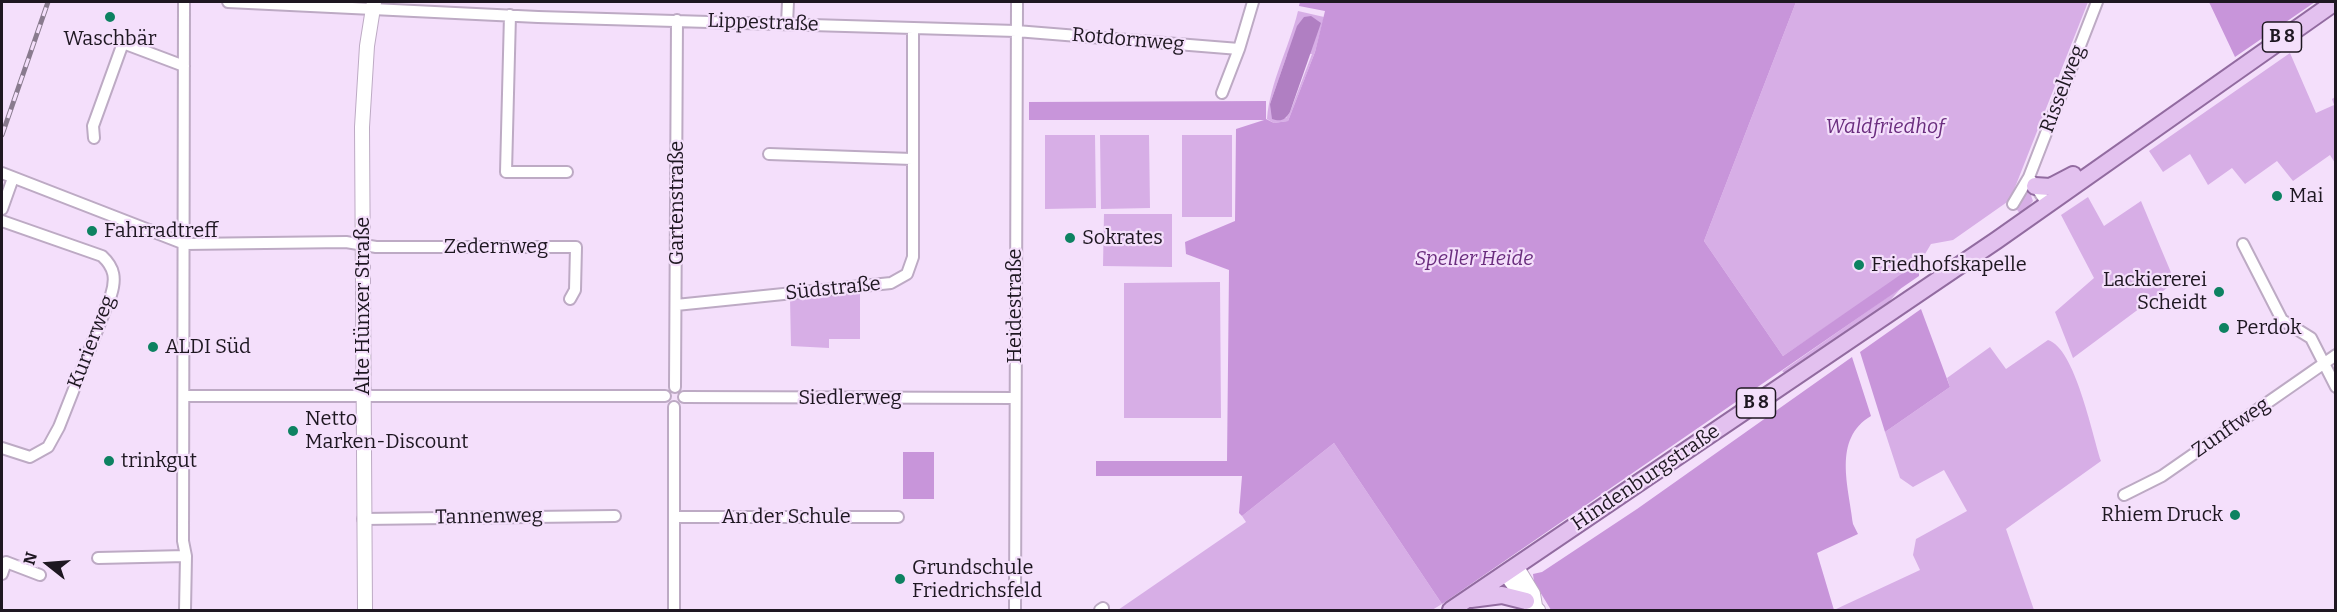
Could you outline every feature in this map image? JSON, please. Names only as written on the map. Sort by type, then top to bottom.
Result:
[{"type":"main road","name":"Hindenburgstraße","points":[[1451,610],[2048,205],[2335,2]]},
{"type":"main road","name":"Hindenburgstraße","points":[[2032,182],[2050,187],[2060,184],[2114,149],[2137,140]]},
{"type":"main road","points":[[1467,600],[1502,595],[1533,606]]},
{"type":"street","points":[[184,2],[183,541],[186,556],[185,610]]},
{"type":"street","name":"Lippestraße","points":[[228,2],[373,5],[510,15],[1016,31]]},
{"type":"street","points":[[787,24],[788,2]]},
{"type":"street","name":"Heidestraße","points":[[1015,610],[1017,2]]},
{"type":"street","points":[[1222,93],[1239,49],[1253,2]]},
{"type":"street","name":"Risselweg","points":[[2013,204],[2032,182],[2097,2]]},
{"type":"street","name":"Alte Hünxer Straße","points":[[365,610],[362,127],[373,5]]},
{"type":"street","points":[[510,15],[506,172],[567,172]]},
{"type":"street","name":"Gartenstraße","points":[[675,387],[677,20]]},
{"type":"street","name":"Südstraße","points":[[676,305],[891,283],[907,274],[913,256],[913,29]]},
{"type":"street","name":"Rotdornweg","points":[[1016,31],[1239,49]]},
{"type":"street","points":[[94,138],[93,126],[123,43],[184,66]]},
{"type":"street","points":[[769,154],[912,159]]},
{"type":"street","points":[[2,173],[185,243],[346,242],[364,245]]},
{"type":"street","points":[[2,209],[13,178]]},
{"type":"street","points":[[2032,182],[2048,205]]},
{"type":"street","name":"Kurierweg","points":[[2,221],[102,256],[110,265],[114,280],[111,295],[63,416],[48,447],[30,457],[2,448]]},
{"type":"street","points":[[2243,243],[2282,320],[2311,338],[2336,387]]},
{"type":"street","name":"Zedernweg","points":[[364,245],[576,247],[576,290],[570,299]]},
{"type":"street","name":"Zunftweg","points":[[2124,495],[2162,476],[2336,355]]},
{"type":"street","points":[[664,396],[670,388],[680,389],[684,398],[683,402],[674,407]]},
{"type":"street","points":[[184,396],[664,396]]},
{"type":"street","points":[[664,396],[669,405],[674,407]]},
{"type":"street","name":"Siedlerweg","points":[[684,398],[1015,398]]},
{"type":"street","points":[[674,407],[675,610]]},
{"type":"street","name":"Tannenweg","points":[[363,519],[615,516]]},
{"type":"street","name":"An der Schule","points":[[674,517],[898,517]]},
{"type":"street","points":[[98,558],[186,556]]},
{"type":"street","points":[[2,574],[6,562],[40,575]]},
{"type":"street","points":[[1510,570],[1533,606]]},
{"type":"green space","name":"Speller Heide","points":[[1300,2],[1796,2],[1704,241],[1783,356],[1916,264],[1919,264],[1919,276],[1442,604],[1334,443],[1242,516],[1239,513],[1242,476],[1096,476],[1096,461],[1227,461],[1229,270],[1186,254],[1185,242],[1235,221],[1236,129],[1264,120],[1029,120],[1029,102],[1266,101],[1266,119],[1274,123],[1288,121],[1315,52],[1325,11],[1299,6]]},
{"type":"green space","name":"Waldfriedhof","points":[[1796,2],[2088,2],[2010,200],[1953,240],[1931,244],[1919,264],[1783,356],[1704,241]]},
{"type":"green space","points":[[2209,2],[2315,2],[2235,57]]},
{"type":"green space","points":[[1298,11],[1324,17],[1315,52],[1288,121],[1274,123],[1267,119],[1269,105]],"holes":[[[1312,54],[1286,118],[1270,104],[1287,55]]]},
{"type":"green space","points":[[2290,53],[2316,113],[2334,105],[2332,99],[2335,97],[2335,163],[2330,155],[2293,181],[2277,161],[2245,184],[2232,168],[2208,185],[2190,154],[2163,172],[2149,151]]},
{"type":"green space","points":[[1045,135],[1095,135],[1096,208],[1045,209]]},
{"type":"green space","points":[[1100,135],[1149,135],[1150,208],[1101,209]]},
{"type":"green space","points":[[1182,135],[1232,135],[1232,217],[1182,217]]},
{"type":"green space","points":[[2029,190],[2033,201],[2021,215],[2015,207]]},
{"type":"green space","points":[[2088,197],[2104,226],[2141,201],[2175,282],[2073,358],[2055,312],[2094,278],[2061,215]]},
{"type":"green space","points":[[1104,214],[1172,214],[1172,267],[1103,266]]},
{"type":"green space","points":[[1220,282],[1221,418],[1124,418],[1124,283]]},
{"type":"green space","points":[[1902,287],[1880,312],[1786,374],[1782,371]]},
{"type":"green space","points":[[860,291],[860,339],[829,339],[829,348],[791,346],[790,298]]},
{"type":"green space","points":[[1921,309],[1950,387],[1885,432],[1860,352]]},
{"type":"green space","points":[[2048,340],[2058,346],[2074,375],[2101,461],[2006,529],[2034,610],[1834,610],[1920,570],[1913,555],[1916,539],[1967,511],[1944,470],[1913,487],[1900,478],[1885,432],[1950,387],[1947,378],[1990,347],[2006,369]]},
{"type":"green space","points":[[1852,357],[1871,416],[1851,437],[1847,451],[1847,480],[1853,524],[1858,534],[1817,553],[1834,610],[1551,610],[1534,582],[1533,574],[1542,572],[1637,509]]},
{"type":"green space","points":[[1334,443],[1442,604],[1432,610],[1118,610],[1246,522],[1242,516]]},
{"type":"green space","points":[[903,452],[934,452],[934,499],[903,499]]},
{"type":"shaded area","points":[[1311,16],[1321,23],[1290,112],[1282,120],[1272,119],[1270,104],[1297,26],[1304,17]]},
{"type":"railway","points":[[2,135],[48,2]]},
{"type":"place","name":"Waschbär","points":[[110,17]]},
{"type":"place","name":"Mai","points":[[2277,196]]},
{"type":"place","name":"Fahrradtreff","points":[[92,231]]},
{"type":"place","name":"Sokrates","points":[[1070,238]]},
{"type":"place","name":"Friedhofskapelle","points":[[1859,265]]},
{"type":"place","name":"Lackiererei Scheidt","points":[[2219,292]]},
{"type":"place","name":"Perdok","points":[[2224,328]]},
{"type":"place","name":"ALDI Süd","points":[[153,347]]},
{"type":"place","name":"Netto Marken-Discount","points":[[293,431]]},
{"type":"place","name":"trinkgut","points":[[109,461]]},
{"type":"place","name":"Rhiem Druck","points":[[2235,515]]},
{"type":"place","name":"Grundschule Friedrichsfeld","points":[[900,579]]}]
